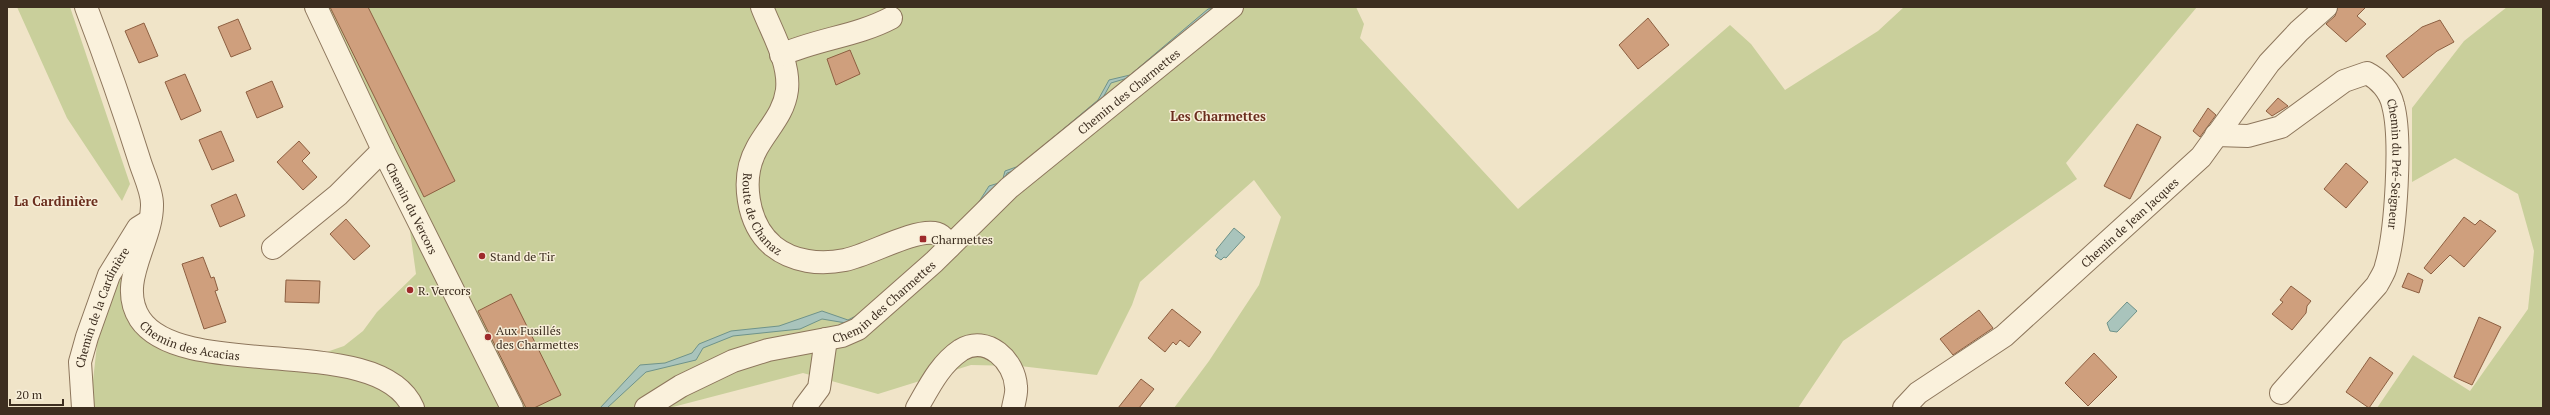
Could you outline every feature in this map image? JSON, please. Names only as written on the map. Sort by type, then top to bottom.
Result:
[{"type":"street","name":"Chemin des Acacias","points":[[86,7],[125,115],[152,201],[152,220],[133,276],[131,292],[140,318],[152,333],[173,343],[196,348],[304,360],[377,374],[396,386],[413,408]]},
{"type":"street","name":"Chemin du Vercors","points":[[316,7],[383,150],[512,408]]},
{"type":"street","name":"Route de Chanaz","points":[[762,7],[787,72],[785,104],[777,120],[756,149],[748,172],[751,208],[756,223],[763,236],[785,253],[802,260],[822,263],[845,260],[917,235],[934,233],[946,242]]},
{"type":"street","name":"Chemin des Charmettes","points":[[646,408],[681,386],[733,361],[768,350],[826,339],[858,330],[869,322],[946,242],[1232,7]]},
{"type":"street","name":"Chemin de Jean Jacques","points":[[1904,408],[1918,393],[2004,336],[2195,162],[2269,63],[2299,31],[2326,7]]},
{"type":"street","points":[[781,55],[797,48],[877,26],[892,18]]},
{"type":"street","name":"Chemin du Pré-Seigneur","points":[[2216,135],[2248,136],[2281,127],[2344,81],[2366,73],[2375,77],[2387,91],[2393,105],[2396,148],[2395,208],[2386,267],[2377,285],[2282,393]]},
{"type":"street","points":[[273,248],[338,195],[383,150]]},
{"type":"street","name":"Chemin de la Cardinière","points":[[84,408],[80,362],[106,282],[138,228],[152,220]]},
{"type":"street","points":[[804,408],[817,398],[826,339]]},
{"type":"street","points":[[917,408],[936,374],[948,360],[962,349],[976,345],[989,346],[1001,354],[1009,365],[1017,388],[1013,408]]},
{"type":"green space","points":[[17,7],[70,7],[130,184],[122,201],[67,118]]},
{"type":"green space","points":[[317,7],[1356,7],[1364,24],[1360,38],[1518,209],[1730,25],[1751,44],[1785,90],[1878,31],[1904,7],[2197,7],[2066,163],[2077,179],[1843,341],[1798,408],[1174,408],[1209,361],[1259,285],[1281,217],[1254,180],[1140,282],[1132,305],[1097,375],[1020,366],[971,365],[878,394],[803,373],[669,408],[521,408]]},
{"type":"green space","points":[[2507,7],[2543,7],[2543,408],[2377,408],[2413,355],[2470,391],[2528,309],[2534,251],[2518,194],[2455,158],[2412,182],[2412,108],[2464,41]]},
{"type":"green space","points":[[405,195],[520,408],[88,408],[91,398],[98,336],[123,268],[124,303],[134,328],[163,350],[277,369],[344,346],[363,331],[377,312],[416,274]]},
{"type":"water","points":[[1221,7],[1213,13],[1210,11],[1131,77],[1111,83],[1100,103],[1020,169],[1007,173],[1001,186],[984,202],[963,227],[957,226],[975,208],[989,186],[1002,182],[1005,171],[1019,166],[1098,100],[1109,80],[1130,75],[1208,9]]},
{"type":"water","points":[[1234,228],[1245,237],[1226,258],[1224,257],[1221,260],[1215,256],[1218,252],[1216,250]]},
{"type":"water","points":[[2127,302],[2137,311],[2117,332],[2110,331],[2107,323]]},
{"type":"water","points":[[875,306],[852,324],[822,319],[800,329],[733,336],[703,348],[696,360],[646,372],[607,408],[600,408],[640,365],[665,363],[692,353],[699,344],[731,331],[779,326],[822,311],[848,320]]},
{"type":"building","points":[[330,7],[368,7],[455,181],[424,197]]},
{"type":"building","points":[[2338,7],[2366,7],[2357,16],[2366,24],[2346,42],[2326,24],[2335,16]]},
{"type":"building","points":[[1648,18],[1669,45],[1638,69],[1619,45]]},
{"type":"building","points":[[238,19],[251,49],[231,57],[218,27]]},
{"type":"building","points":[[2440,20],[2454,42],[2437,51],[2403,78],[2386,56],[2422,27]]},
{"type":"building","points":[[144,23],[158,56],[139,63],[125,31]]},
{"type":"building","points":[[850,50],[860,74],[836,85],[827,59]]},
{"type":"building","points":[[185,74],[201,111],[181,120],[165,82]]},
{"type":"building","points":[[272,81],[283,107],[257,118],[246,92]]},
{"type":"building","points":[[2278,98],[2288,106],[2272,116],[2266,111]]},
{"type":"building","points":[[2208,108],[2216,115],[2200,137],[2193,131]]},
{"type":"building","points":[[2137,124],[2161,137],[2130,199],[2104,186]]},
{"type":"building","points":[[221,131],[234,161],[212,170],[199,140]]},
{"type":"building","points":[[299,141],[310,153],[302,161],[317,177],[303,190],[277,162]]},
{"type":"building","points":[[2346,163],[2368,182],[2346,208],[2324,189]]},
{"type":"building","points":[[236,194],[245,216],[220,227],[211,205]]},
{"type":"building","points":[[2464,217],[2475,225],[2480,220],[2496,231],[2464,267],[2450,255],[2431,274],[2424,268]]},
{"type":"building","points":[[346,219],[370,246],[354,260],[330,234]]},
{"type":"building","points":[[203,257],[211,278],[214,277],[218,290],[215,291],[226,322],[204,329],[182,264]]},
{"type":"building","points":[[2408,273],[2423,280],[2419,293],[2402,287]]},
{"type":"building","points":[[286,280],[320,281],[319,303],[285,302]]},
{"type":"building","points":[[2291,286],[2311,301],[2307,306],[2306,313],[2292,330],[2272,314],[2283,302],[2280,300]]},
{"type":"building","points":[[511,294],[561,395],[534,408],[526,408],[478,311]]},
{"type":"building","points":[[1172,309],[1201,332],[1189,347],[1180,340],[1176,345],[1173,342],[1165,352],[1148,338]]},
{"type":"building","points":[[1979,310],[1993,328],[1953,355],[1940,339]]},
{"type":"building","points":[[2479,317],[2501,327],[2472,385],[2454,377]]},
{"type":"building","points":[[2094,353],[2117,377],[2088,406],[2065,383]]},
{"type":"building","points":[[2370,357],[2393,373],[2369,408],[2346,392]]},
{"type":"building","points":[[1141,379],[1154,389],[1139,408],[1118,408]]},
{"type":"place","name":"Charmettes","points":[[923,239]]},
{"type":"place","name":"Stand de Tir","points":[[482,256]]},
{"type":"place","name":"R. Vercors","points":[[410,290]]},
{"type":"place","name":"Aux Fusillés des Charmettes","points":[[488,337]]},
{"type":"district","name":"Les Charmettes","points":[[1218,116]]},
{"type":"district","name":"La Cardinière","points":[[56,201]]}]
